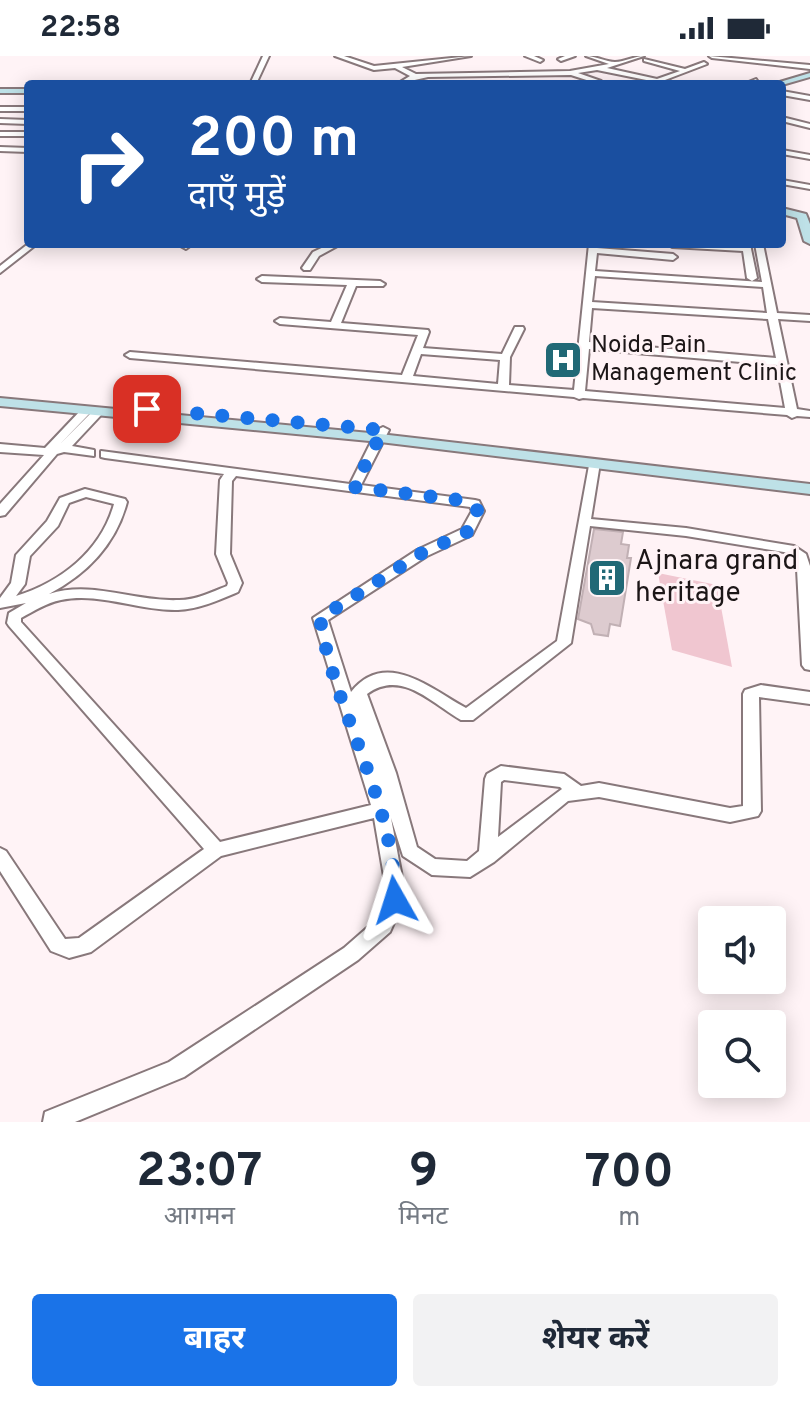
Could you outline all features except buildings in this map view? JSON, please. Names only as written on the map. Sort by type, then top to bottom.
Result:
[{"type":"street","points":[[255,80],[266,56]]},
{"type":"street","points":[[338,56],[374,68],[468,56]]},
{"type":"street","points":[[395,56],[414,63]]},
{"type":"street","points":[[528,56],[540,60]]},
{"type":"street","points":[[561,59],[572,56]]},
{"type":"street","points":[[589,56],[612,63]]},
{"type":"street","points":[[712,56],[762,59]]},
{"type":"street","points":[[747,56],[788,66],[810,67]]},
{"type":"street","points":[[601,69],[612,63],[643,58],[685,70]]},
{"type":"street","points":[[747,69],[762,59]]},
{"type":"street","points":[[788,66],[801,60]]},
{"type":"street","points":[[670,80],[685,70],[704,64]]},
{"type":"street","points":[[396,66],[415,76]]},
{"type":"street","points":[[408,80],[428,75],[474,74],[487,79],[601,69],[652,80]]},
{"type":"street","points":[[570,73],[593,80]]},
{"type":"street","points":[[428,75],[443,80]]},
{"type":"street","points":[[786,82],[807,77]]},
{"type":"street","points":[[0,91],[24,91]]},
{"type":"street","points":[[786,94],[810,98]]},
{"type":"street","points":[[0,109],[24,109]]},
{"type":"street","points":[[786,120],[810,126]]},
{"type":"street","points":[[0,121],[24,122]]},
{"type":"street","points":[[0,134],[24,134]]},
{"type":"street","points":[[0,149],[24,150]]},
{"type":"street","points":[[786,153],[810,157]]},
{"type":"street","points":[[786,183],[810,187]]},
{"type":"street","points":[[786,212],[808,220],[810,241]]},
{"type":"street","points":[[0,270],[28,248]]},
{"type":"street","points":[[307,268],[316,254],[329,248]]},
{"type":"street","points":[[579,396],[592,248]]},
{"type":"street","points":[[600,248],[673,257]]},
{"type":"street","points":[[672,248],[674,278]]},
{"type":"street","points":[[746,248],[752,278]]},
{"type":"street","points":[[760,248],[792,415]]},
{"type":"street","points":[[590,273],[767,285]]},
{"type":"street","points":[[262,279],[380,284]]},
{"type":"street","points":[[335,325],[353,283]]},
{"type":"street","points":[[587,305],[810,318]]},
{"type":"street","points":[[280,321],[424,332],[406,380]]},
{"type":"street","points":[[503,389],[505,357],[519,329]]},
{"type":"street","points":[[583,345],[783,362]]},
{"type":"street","points":[[417,351],[505,357]]},
{"type":"street","points":[[130,355],[792,415],[810,414]]},
{"type":"street","points":[[0,395],[810,476]]},
{"type":"street","points":[[0,402],[381,434],[810,489]]},
{"type":"street","points":[[66,449],[92,411]]},
{"type":"street","points":[[0,512],[51,454],[51,447],[92,411]]},
{"type":"street","points":[[354,487],[381,434]]},
{"type":"street","points":[[0,448],[51,454],[66,449],[90,453]]},
{"type":"street","points":[[53,1120],[176,1070],[351,954],[383,926],[395,900],[395,888],[381,809],[320,618],[422,553],[467,532],[478,511],[467,501],[105,454]]},
{"type":"street","points":[[594,463],[564,643],[467,716],[403,677],[386,678],[359,692],[388,773],[409,851],[432,867],[470,869],[564,795],[599,790],[730,815],[746,814],[752,811],[751,694],[761,691],[810,698]]},
{"type":"street","points":[[216,850],[14,623],[14,616],[58,596],[82,591],[180,605],[233,589],[235,583],[223,554],[226,480],[233,472]]},
{"type":"street","points":[[85,493],[121,502],[111,530],[77,568],[41,593],[1,604],[18,584],[23,555],[53,523],[64,501],[85,493]]},
{"type":"street","points":[[585,522],[784,546],[801,557],[808,593],[810,664]]},
{"type":"street","points":[[488,857],[493,779],[501,773],[564,781],[578,793]]},
{"type":"street","points":[[0,856],[58,945],[69,949],[84,946],[216,850],[381,809]]},
{"type":"shaded area","points":[[658,573],[717,585],[732,667],[672,650]]},
{"type":"place","name":"Noida Pain Management Clinic","points":[[563,360]]},
{"type":"place","name":"Ajnara grand heritage","points":[[607,578]]},
{"type":"route","points":[[147,409],[274,417],[383,430],[354,487],[475,504],[478,511],[467,532],[449,544],[422,553],[320,618],[381,809],[395,900]]}]
